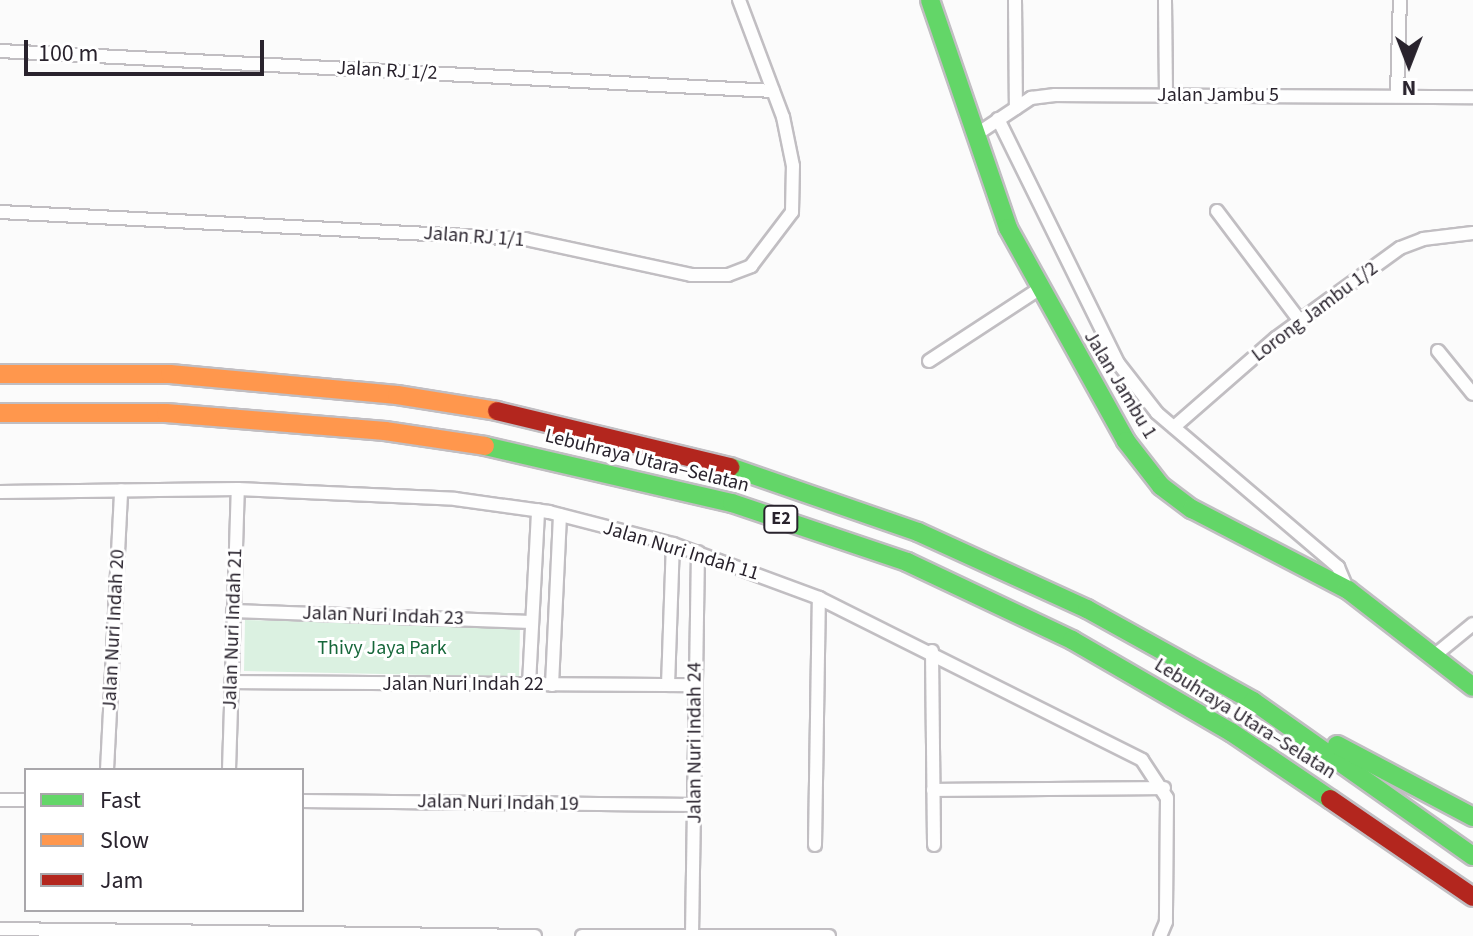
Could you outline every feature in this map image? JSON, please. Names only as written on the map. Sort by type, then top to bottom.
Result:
[{"type":"main road","name":"Jalan Jambu 1","points":[[930,0],[1008,228],[1039,289],[1126,441],[1161,486],[1192,509],[1348,590],[1473,687]]},
{"type":"main road","name":"Lebuhraya Utara–Selatan","points":[[0,374],[170,374],[397,395],[507,413],[739,469],[918,532],[1087,609],[1253,701],[1473,856]]},
{"type":"main road","name":"Lebuhraya Utara–Selatan","points":[[0,413],[166,413],[385,431],[500,448],[732,503],[907,562],[1072,640],[1231,732],[1473,897]]},
{"type":"main road","points":[[1253,701],[1473,817]]},
{"type":"main road","points":[[1424,861],[1473,904]]},
{"type":"street","name":"Jalan RJ 1/1","points":[[0,212],[525,239],[691,275],[728,275],[751,266],[792,212],[793,166],[773,91],[739,0]]},
{"type":"street","points":[[1015,0],[1016,108]]},
{"type":"street","points":[[1165,0],[1166,95]]},
{"type":"street","points":[[1397,94],[1400,0]]},
{"type":"street","name":"Jalan RJ 1/2","points":[[0,51],[773,91]]},
{"type":"street","name":"Jalan Jambu 5","points":[[974,136],[1031,98],[1055,95],[1397,94],[1473,97]]},
{"type":"street","points":[[998,119],[1118,363],[1174,427],[1338,567],[1348,590]]},
{"type":"street","points":[[1217,211],[1300,321]]},
{"type":"street","name":"Lorong Jambu 1/2","points":[[1174,427],[1300,321],[1400,248],[1423,239],[1473,233]]},
{"type":"street","points":[[929,361],[1039,289]]},
{"type":"street","points":[[1438,351],[1473,394]]},
{"type":"street","name":"Jalan Nuri Indah 11","points":[[0,492],[238,489],[455,499],[560,515],[698,552],[819,598],[932,651],[1142,760],[1164,788]]},
{"type":"street","name":"Jalan Nuri Indah 21","points":[[229,768],[238,489]]},
{"type":"street","name":"Jalan Nuri Indah 20","points":[[107,768],[121,490]]},
{"type":"street","points":[[529,684],[538,510]]},
{"type":"street","points":[[552,685],[560,515]]},
{"type":"street","points":[[668,685],[673,544]]},
{"type":"street","name":"Jalan Nuri Indah 24","points":[[692,934],[698,552]]},
{"type":"street","points":[[815,845],[819,598]]},
{"type":"street","name":"Jalan Nuri Indah 23","points":[[233,611],[532,622]]},
{"type":"street","points":[[1435,655],[1473,624]]},
{"type":"street","points":[[932,651],[934,845]]},
{"type":"street","name":"Jalan Nuri Indah 22","points":[[231,682],[694,685]]},
{"type":"street","points":[[933,790],[1164,788],[1162,934]]},
{"type":"street","points":[[0,800],[24,800]]},
{"type":"street","name":"Jalan Nuri Indah 19","points":[[304,801],[694,805]]},
{"type":"street","points":[[0,929],[190,935],[535,936]]},
{"type":"street","points":[[582,936],[829,936]]},
{"type":"green space","name":"Thivy Jaya Park","points":[[245,620],[520,626],[519,677],[244,671]]},
{"type":"traffic: fast","points":[[930,0],[1008,228],[1126,441],[1161,486],[1192,509],[1348,590],[1473,687]]},
{"type":"traffic: fast","points":[[485,446],[732,503],[907,562],[1072,640],[1231,732],[1330,799]]},
{"type":"traffic: fast","points":[[730,467],[918,532],[1087,609],[1253,701],[1473,856]]},
{"type":"traffic: fast","points":[[1337,745],[1473,817]]},
{"type":"traffic: slow","points":[[0,374],[170,374],[397,395],[497,411]]},
{"type":"traffic: slow","points":[[0,413],[166,413],[385,431],[485,446]]},
{"type":"traffic: jam","points":[[497,411],[730,467]]},
{"type":"traffic: jam","points":[[1330,799],[1473,897]]}]
